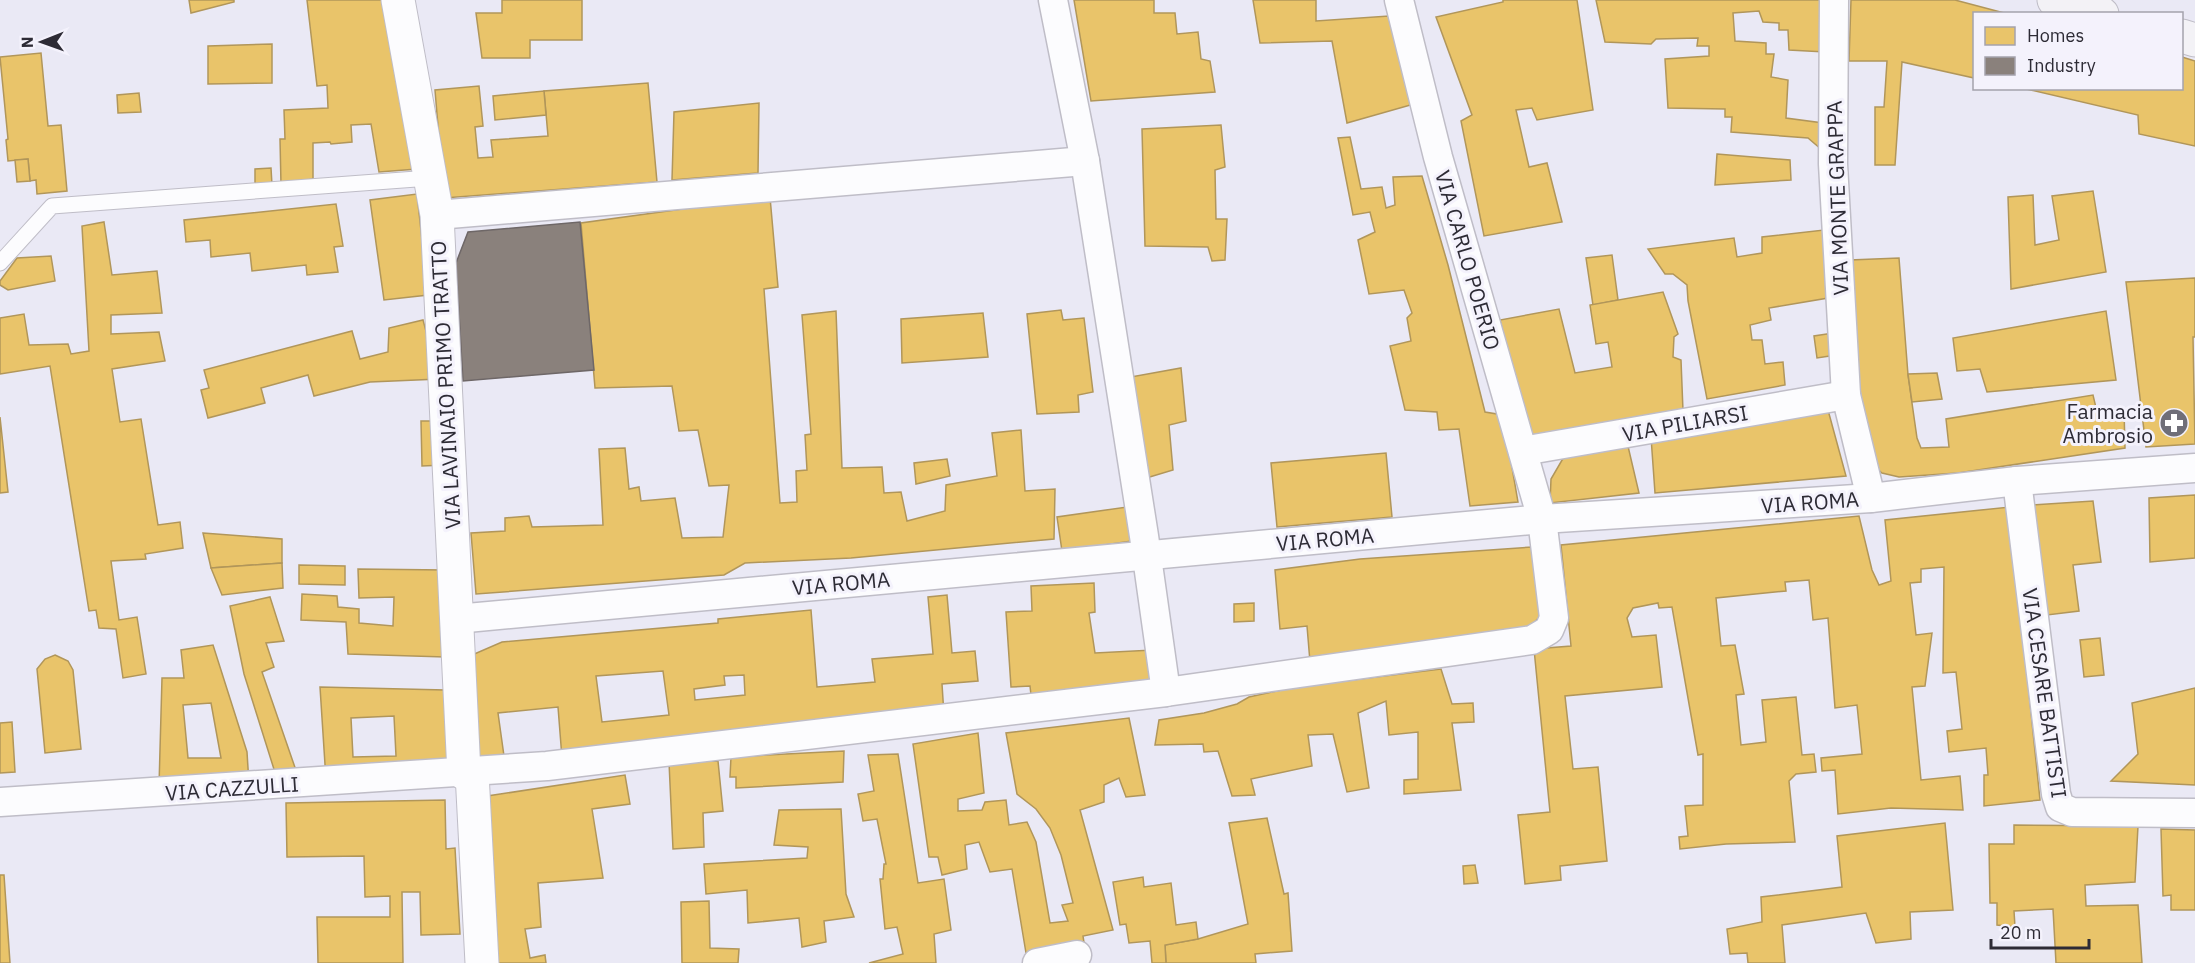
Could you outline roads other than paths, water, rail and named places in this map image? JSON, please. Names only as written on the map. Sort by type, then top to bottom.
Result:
[{"type":"main road","points":[[2054,0],[2095,12]]},
{"type":"street","name":"VIA LAVINAIO PRIMO TRATTO","points":[[398,0],[437,215],[456,619],[482,963]]},
{"type":"street","points":[[1053,0],[1084,161],[1166,692]]},
{"type":"street","name":"VIA CARLO POERIO","points":[[1166,692],[1532,640],[1549,630],[1554,618],[1542,519],[1438,157],[1399,0]]},
{"type":"street","name":"VIA MONTE GRAPPA","points":[[1834,0],[1833,164],[1846,395],[1871,498]]},
{"type":"street","points":[[437,215],[1084,161]]},
{"type":"street","name":"VIA PILIARSI","points":[[1523,451],[1846,395]]},
{"type":"street","name":"VIA ROMA","points":[[456,619],[1542,519],[1871,498],[2017,481],[2195,468]]},
{"type":"street","name":"VIA CESARE BATTISTI","points":[[2017,481],[2056,794],[2060,807],[2073,812],[2195,813]]},
{"type":"street","name":"VIA CAZZULLI","points":[[0,802],[547,766],[1166,692]]},
{"type":"street","points":[[1037,963],[1077,955]]},
{"type":"lane","points":[[0,263],[52,206],[430,178]]},
{"type":"place","name":"Farmacia Ambrosio","points":[[2174,423]]}]
